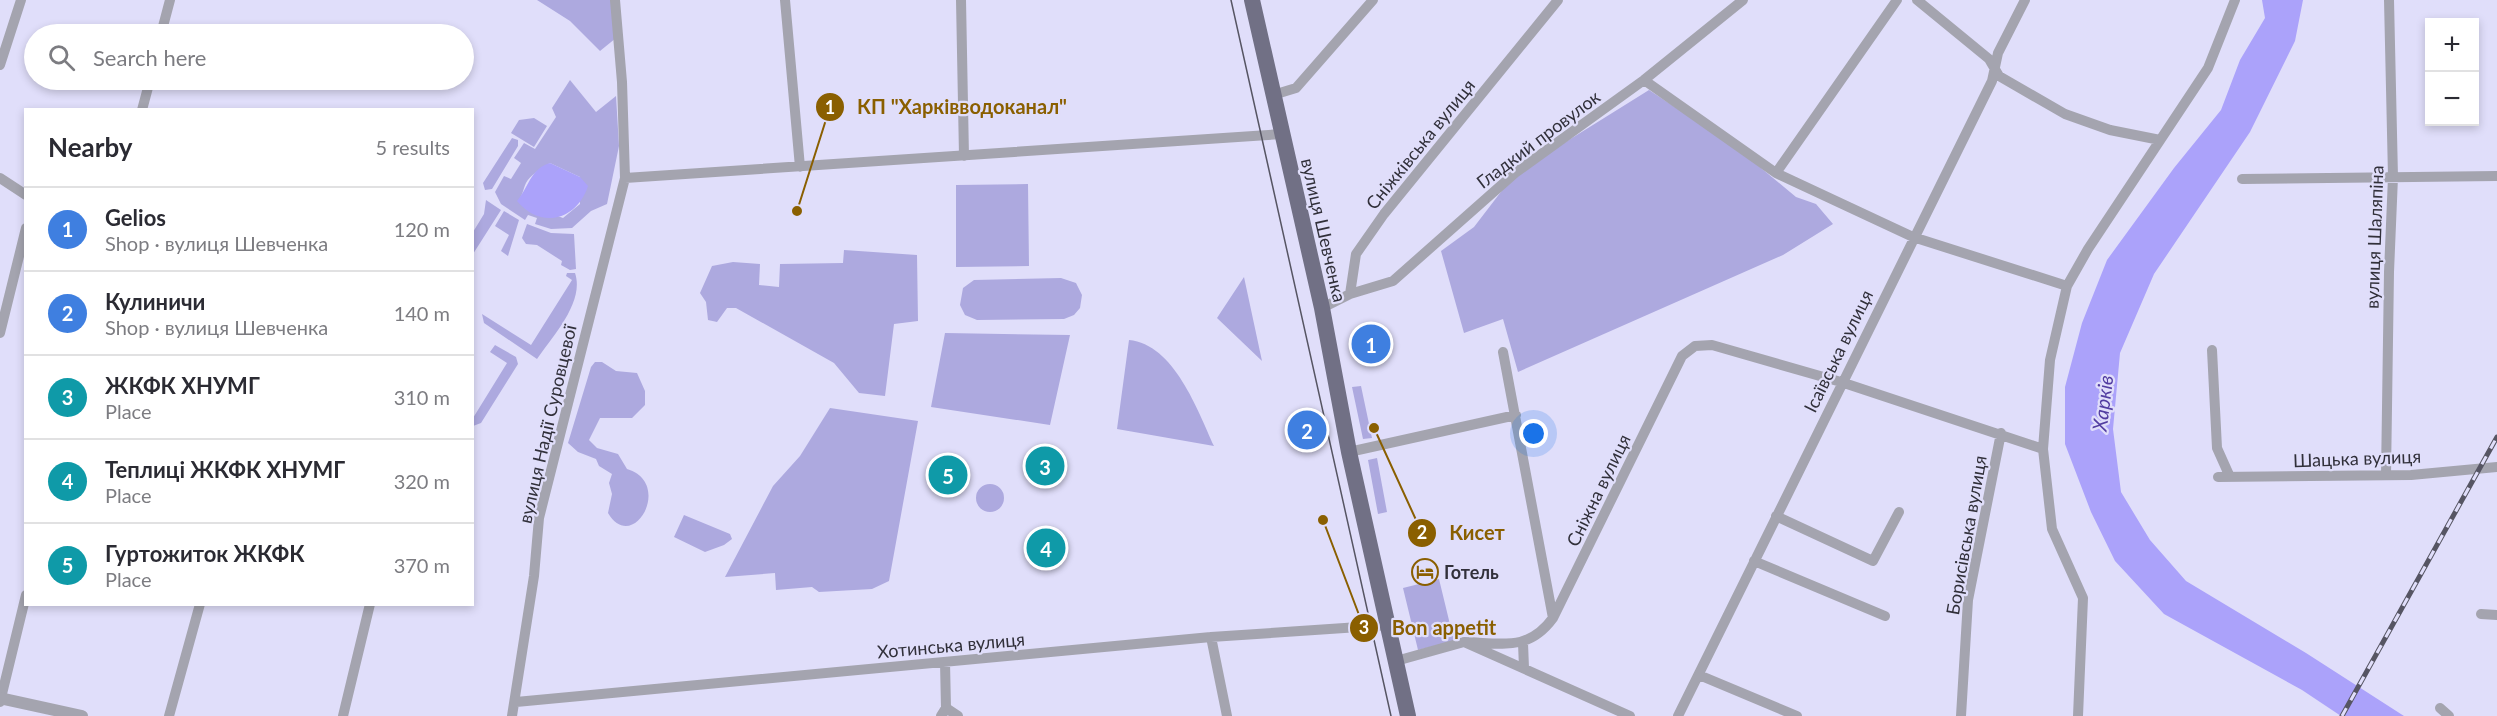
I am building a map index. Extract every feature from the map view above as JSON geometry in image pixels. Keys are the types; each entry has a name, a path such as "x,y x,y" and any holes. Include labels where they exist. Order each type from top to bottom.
{"main road":[{"name":"вулиця Шевченка","path":"1252,0 1322,308 1348,452 1408,716"}],"street":[{"path":"0,65 21,0"},
{"path":"164,24 170,0"},
{"name":"вулиця Надії Суровцевої","path":"512,716 534,576 539,518 625,178 622,82 615,0"},
{"path":"785,0 800,167"},
{"path":"961,0 964,156"},
{"path":"1273,95 1296,88 1373,0"},
{"name":"Сніжківська вулиця","path":"1350,294 1356,254 1384,214 1558,0"},
{"name":"Гладкий провулок","path":"1350,294 1393,281 1515,173 1644,80 1743,0"},
{"path":"1776,173 1897,0"},
{"path":"1917,0 1989,59 1999,76 2065,114 2110,130 2160,140"},
{"name":"Ісаївська вулиця","path":"1678,716 1841,382 1992,81 1998,53 2025,0"},
{"path":"2078,716 2083,598 2052,529 2043,449 2050,360 2067,286 2088,249 2208,68 2235,0"},
{"name":"вулиця Шаляпіна","path":"2386,475 2393,177 2389,0"},
{"path":"1644,80 1776,173 1913,237 2067,286"},
{"path":"143,108 147,90"},
{"path":"625,178 1282,134"},
{"path":"2242,179 2497,176"},
{"path":"0,178 24,194"},
{"path":"0,333 24,236"},
{"path":"1322,308 1350,294"},
{"name":"Сніжна вулиця","path":"1523,643 1542,633 1553,618 1682,356 1695,346 1712,345 1841,382"},
{"name":"Шацька вулиця","path":"2212,351 2217,448 2224,477 2386,475 2497,467"},
{"path":"1503,352 1553,618"},
{"path":"1841,382 2001,433 2043,449"},
{"path":"1348,452 1516,415"},
{"name":"Борисівська вулиця","path":"1961,716 1968,600 2001,433"},
{"path":"1776,516 1873,561 1899,512"},
{"path":"1754,561 1886,616"},
{"path":"1547,586 1556,593 1566,593"},
{"path":"24,603 0,699 82,716"},
{"path":"169,716 199,606"},
{"path":"342,716 370,606"},
{"path":"2481,614 2497,615"},
{"name":"Хотинська вулиця","path":"516,702 1211,637 1389,625"},
{"path":"1211,637 1227,716"},
{"path":"1464,642 1630,716"},
{"path":"1396,661 1464,642 1523,643 1524,668"},
{"path":"945,662 944,712 958,716"},
{"path":"1699,675 1797,716"}],"shaded area":[{"path":"537,0 612,0 616,38 600,51 570,21"},
{"path":"570,80 596,112 616,96 619,146 607,204 591,211 572,228 551,229 535,224 537,218 528,215 525,220 501,204 495,192 504,176 511,179 521,163 514,158 524,143 535,149 556,117 552,108","holes":["550,163 580,177 580,204 563,218 518,201 528,180"]},
{"path":"1649,90 1738,149 1796,197 1816,204 1833,224 1783,255 1518,372 1503,319 1464,333 1441,251 1474,227 1507,184 1556,148"},
{"path":"534,118 547,126 534,147 511,133 519,120"},
{"path":"512,138 518,140 518,146 492,189 485,190 483,183"},
{"path":"1028,184 1029,266 956,267 956,185"},
{"path":"486,200 501,210 474,252 474,230 484,214"},
{"path":"504,211 519,220 508,256 501,251 509,235 495,226"},
{"path":"527,224 551,233 574,234 576,269 570,270 561,265 562,261 537,245 526,244 522,238"},
{"path":"844,250 917,255 918,321 894,324 885,396 859,393 834,363 736,308 727,308 717,322 708,320 706,302 700,293 712,266 733,262 760,264 759,285 779,287 780,264 843,263"},
{"path":"567,273 575,273 577,284 575,296 565,319 537,359 484,323 482,314 531,345 572,280 566,276"},
{"path":"1244,277 1262,361 1217,318"},
{"path":"1061,278 1076,283 1082,295 1080,308 1074,315 1064,319 977,320 965,315 960,305 963,288 974,280"},
{"path":"945,333 1070,335 1050,425 931,407"},
{"path":"1129,340 1145,344 1159,353 1171,366 1192,398 1214,446 1117,429"},
{"path":"495,345 516,357 518,364 481,423 474,426 474,416 507,363 490,352"},
{"path":"595,362 602,362 616,371 637,373 645,391 645,405 632,418 600,418 589,440 597,448 618,454 627,469 641,477 647,488 648,500 644,512 637,521 628,526 618,524 608,513 612,494 609,483 612,474 599,466 596,459 578,452 568,443 591,367"},
{"path":"1361,386 1372,438 1363,439 1352,387"},
{"path":"830,408 918,421 889,581 872,589 819,592 812,587 776,590 775,573 725,577 773,486 800,456"},
{"path":"1377,458 1387,512 1378,514 1368,460"},
{"path":"990,484 1000,488 1004,498 1000,508 990,512 980,508 976,498 980,488"},
{"path":"684,515 730,534 732,539 724,545 705,552 674,537"},
{"path":"1439,579 1454,641 1418,650 1403,588"}],"water":[{"name":"Харків","path":"2262,0 2303,0 2295,41 2250,132 2154,274 2120,353 2113,429 2121,492 2150,540 2186,581 2306,653 2404,716 2341,716 2302,690 2164,614 2115,561 2091,512 2065,444 2065,387 2082,323 2107,260 2174,168 2221,110 2240,60 2265,18"},
{"path":"550,163 580,177 588,186 576,207 557,217 547,218 526,210 517,201 534,174"}],"tram line":[{"path":"1231,0 1391,716"}],"railway":[{"path":"2342,716 2497,437"}],"place":[{"name":"КП \"Харківводоканал\"","path":"797,211"},
{"name":"Gelios","path":"1371,344"},
{"name":"Кисет","path":"1374,428"},
{"name":"Кулиничи","path":"1307,430"},
{"name":"ЖКФК ХНУМГ","path":"1045,466"},
{"name":"Гуртожиток ЖКФК","path":"948,475"},
{"name":"Bon appetit","path":"1323,520"},
{"name":"Теплиці ЖКФК ХНУМГ","path":"1046,548"},
{"name":"Готель","path":"1425,572"}]}
